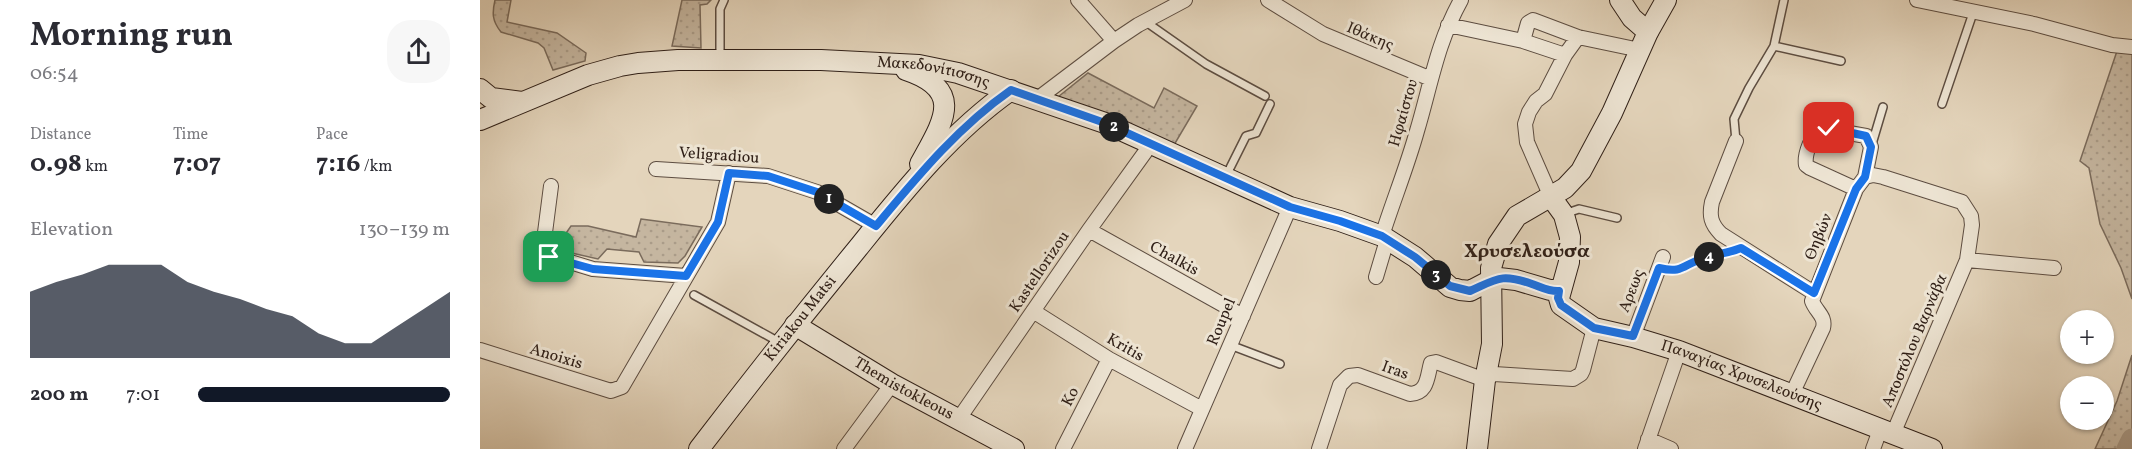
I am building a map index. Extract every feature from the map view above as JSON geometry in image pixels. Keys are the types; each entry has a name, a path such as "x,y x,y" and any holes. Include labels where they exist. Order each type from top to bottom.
{"main road":[{"path":"1620,0 1644,41"},
{"path":"1477,449 1485,380 1492,344 1493,258 1504,233 1517,216 1573,182 1584,166 1666,0"},
{"name":"Μακεδονίτισσης","path":"480,120 588,75 620,66 662,60 821,60 919,65 942,69 1011,90 1105,123 1290,207 1340,221 1384,238 1415,257 1450,286 1470,291 1491,280"},
{"name":"Kiriakou Matsi","path":"886,63 933,82 940,89 945,108 937,134 904,192"},
{"path":"480,88 491,98 523,102"},
{"name":"Kiriakou Matsi","path":"699,449 795,325 904,192 964,127 1011,90"},
{"path":"1491,280 1509,279 1550,291 1559,291 1569,262 1570,237 1564,215 1551,197"},
{"name":"Παναγίας Χρυσελεούσης","path":"1559,291 1558,298 1561,305 1594,328 1633,336 1679,351 1932,449"},
{"name":"Themistokleous","path":"795,325 892,384 1014,449"}],"street":[{"path":"1078,0 1114,41"},
{"path":"1036,100 1114,41 1185,0"},
{"name":"Ιθάκης","path":"1268,0 1323,34 1431,79"},
{"name":"Ηφαίστου","path":"1376,277 1384,238 1431,79 1448,25 1461,0"},
{"path":"1917,0 2034,24 2112,45 2132,47"},
{"path":"1523,41 1528,23 1533,20 1578,37 1644,41"},
{"path":"1448,25 1523,41 1565,55"},
{"path":"1551,197 1527,142 1525,124 1529,112 1553,81 1565,55 1578,37"},
{"path":"1821,128 1829,128 1866,136 1871,147 1865,177 1856,189 1806,165 1805,159 1815,132 1821,128"},
{"path":"1736,141 1712,202 1710,216 1715,228 1741,248 1814,293 1812,301 1825,322 1792,394"},
{"name":"Kastellorizou","path":"958,420 1151,144"},
{"name":"Veligradiou","path":"656,169 768,176 817,192 876,226"},
{"path":"551,186 544,254 593,269 686,276 718,222 729,173"},
{"name":"Αποστόλου Βαρνάβα","path":"1865,177 1873,175 1883,177 1962,202 1971,216 1967,261 1887,432 1873,449"},
{"name":"Θηβών","path":"1814,293 1856,189"},
{"name":"Roupel","path":"1185,449 1290,207"},
{"name":"Chalkis","path":"1089,230 1243,316"},
{"name":"Αποστόλου Βαρνάβα","path":"1967,261 2054,268"},
{"name":"Αρεως","path":"1633,336 1661,262"},
{"name":"Anoixis","path":"480,350 611,391 622,387 686,276"},
{"name":"Kritis","path":"1033,311 1109,359 1202,409"},
{"path":"1485,380 1494,374 1573,379 1584,370 1594,328"},
{"path":"1671,449 1646,444 1679,351"},
{"name":"Ko","path":"1063,449 1109,359"},
{"name":"Iras","path":"1319,449 1341,385 1349,376 1358,375 1410,394 1419,394 1423,391 1431,363 1436,362 1485,380"},
{"path":"844,449 892,384"}],"lane":[{"path":"720,60 720,9 724,0"},
{"path":"1736,141 1734,119 1774,46 1784,0"},
{"path":"1942,104 1973,13"},
{"path":"1146,21 1206,64 1265,96"},
{"path":"1774,46 1841,61"},
{"path":"1225,178 1246,136 1256,133 1270,104"},
{"path":"1871,147 1883,107"},
{"path":"1564,215 1580,209 1617,218"},
{"path":"1661,262 1672,271 1684,268 1703,258 1741,248"},
{"path":"694,295 781,343"},
{"path":"1230,345 1280,364"}],"shaded area":[{"path":"495,0 511,0 507,22 557,33 586,53 585,61 553,70 544,48 538,43 501,32 494,17"},
{"path":"682,0 711,0 707,4 700,5 701,48 672,46"},
{"path":"2117,51 2132,51 2132,299 2121,268 2100,224 2089,168 2080,161"},
{"path":"1088,73 1154,108 1164,88 1197,106 1174,145 1058,97"},
{"path":"641,219 702,227 685,256 678,263 644,262 639,252 607,249 598,259 563,251 557,246 571,226 588,226 636,237"},
{"path":"2132,355 2132,449 2095,449 2104,430 2114,430 2114,408"}],"waterway":[{"path":"2127,449 2132,439"}],"district":[{"name":"Χρυσελεούσα","path":"1527,252"}],"route":[{"path":"549,257 593,269 686,276 718,222 729,173 768,176 817,192 876,226 964,127 1011,90 1105,123 1290,207 1382,236 1415,257 1450,286 1460,290 1470,291 1499,278 1526,282 1550,291 1559,291 1558,298 1561,305 1594,328 1633,336 1659,268 1672,271 1684,268 1703,258 1741,248 1814,293 1856,189 1865,177 1871,147 1866,136 1829,128"}]}
